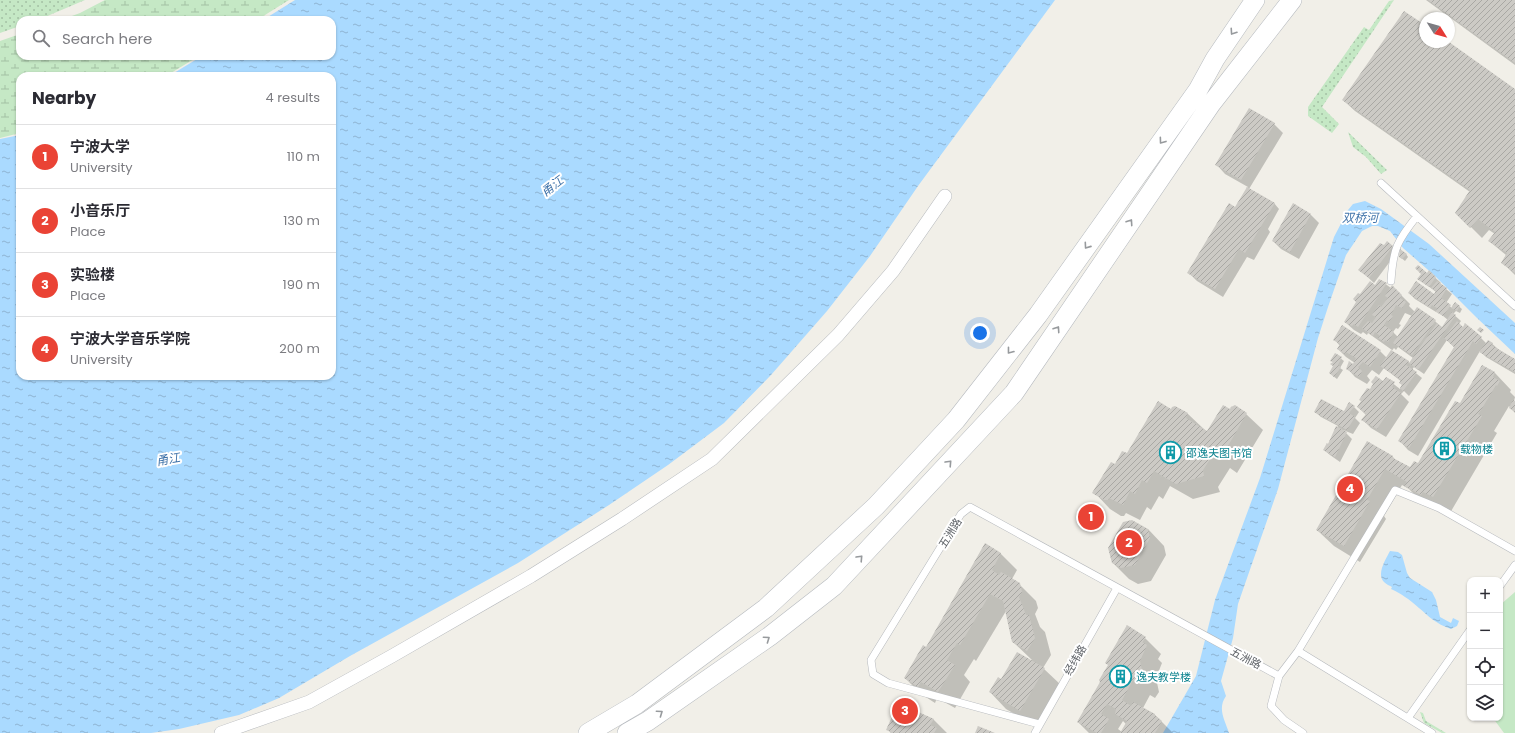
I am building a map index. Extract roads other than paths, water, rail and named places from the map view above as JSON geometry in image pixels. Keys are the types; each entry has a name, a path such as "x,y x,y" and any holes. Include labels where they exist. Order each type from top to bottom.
{"street":[{"path":"588,733 637,704 766,608 876,506 956,420 1038,315 1198,90 1215,59 1256,0"},
{"path":"626,733 648,721 770,636 834,586 1014,393 1211,104 1292,0"},
{"path":"221,733 309,702 392,656 531,576 622,519 712,459 838,335 893,271 945,196"}],"lane":[{"path":"1381,183 1515,306"},
{"path":"1391,281 1392,258 1399,240 1417,216"},
{"path":"1303,733 1284,720 1271,706 1279,676 1298,651 1395,490 1439,508 1515,551"},
{"name":"五洲路","path":"1039,724 888,683 873,674 871,660 962,514 970,508 1279,676"},
{"path":"1503,582 1515,565"},
{"name":"经纬路","path":"1035,733 1117,588"},
{"path":"1408,718 1467,634"},
{"path":"1298,651 1432,733"}],"water":[{"name":"甬江","path":"295,0 1055,0 918,186 870,256 827,311 771,375 724,423 668,465 609,505 518,563 350,656 279,698 239,715 179,729 151,733 0,733 0,139 16,136 16,380 336,380 336,72 176,72 195,60 336,60 336,16 269,16"},
{"name":"双桥河","path":"1365,201 1381,209 1429,244 1515,323 1515,354 1435,276 1403,248 1390,231 1378,226 1372,226 1362,231 1346,255 1328,307 1318,338 1278,489 1238,604 1233,638 1221,681 1226,696 1223,701 1222,710 1229,733 1163,733 1196,676 1215,600 1260,478 1334,237 1348,210 1353,204"},
{"path":"1390,551 1398,552 1402,555 1410,578 1432,592 1436,600 1440,617 1451,623 1453,618 1459,621 1457,626 1451,629 1437,623 1411,601 1391,589 1392,587 1384,582 1381,571"}],"place":[{"name":"载物楼","path":"1444,449"},
{"name":"邵逸夫图书馆","path":"1170,453"},
{"name":"宁波大学音乐学院","path":"1350,489"},
{"name":"宁波大学","path":"1091,517"},
{"name":"小音乐厅","path":"1129,543"},
{"name":"逸夫教学楼","path":"1121,677"},
{"name":"实验楼","path":"905,711"}]}
